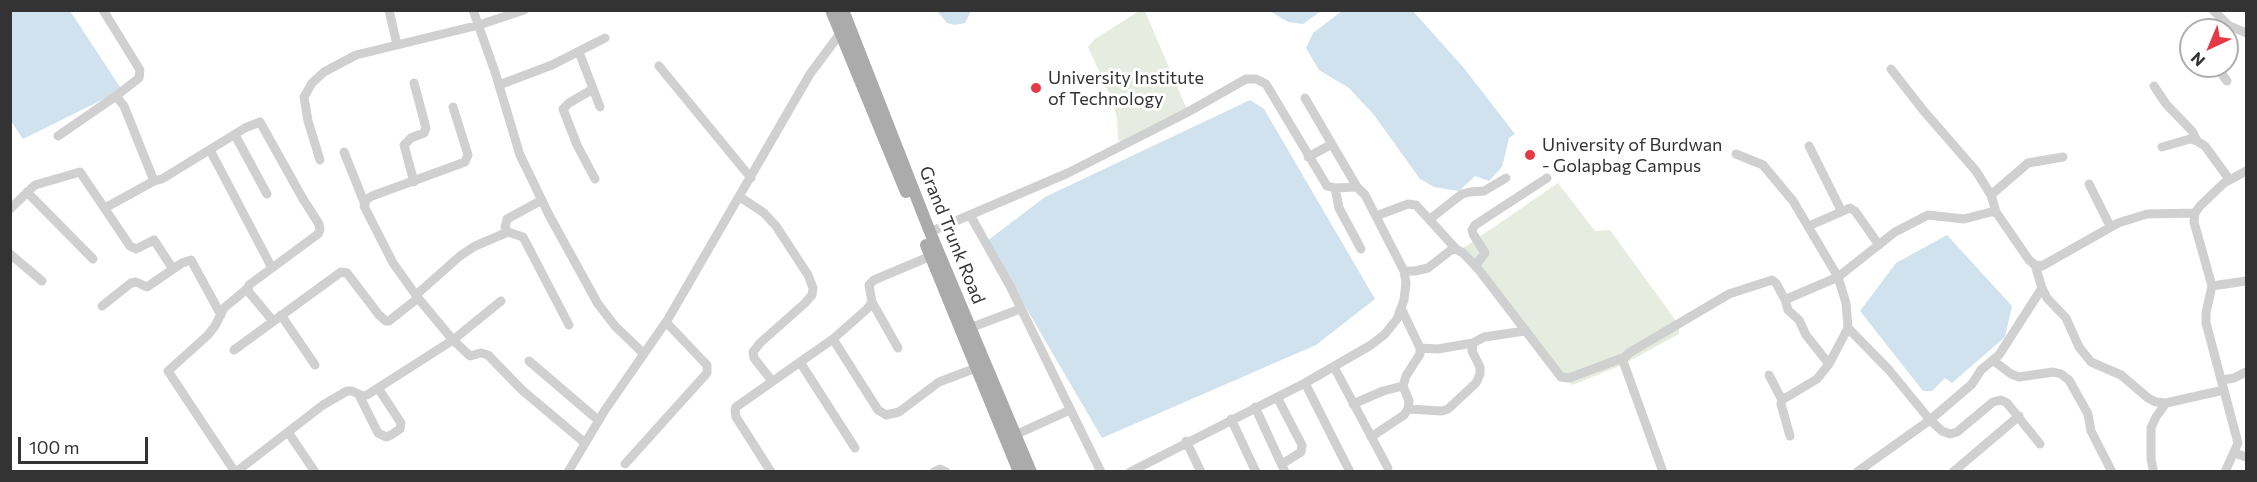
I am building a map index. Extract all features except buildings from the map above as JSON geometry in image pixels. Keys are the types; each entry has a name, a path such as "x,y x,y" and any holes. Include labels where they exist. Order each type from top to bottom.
{"main road":[{"name":"Grand Trunk Road","path":"831,10 845,30 1031,471"},
{"name":"Grand Trunk Road","path":"843,10 845,30 931,256 1018,471"}],"street":[{"path":"58,136 139,78 140,70 103,10"},
{"path":"389,10 398,45"},
{"path":"473,10 520,155 542,200 598,304 615,326 644,354"},
{"path":"320,160 304,106 306,92 324,72 341,62 372,50 478,26 524,10"},
{"path":"568,471 598,420 666,322 810,74 845,30"},
{"path":"499,85 531,74 605,38"},
{"path":"579,52 600,107"},
{"path":"659,66 751,178"},
{"path":"1891,69 1976,171 1991,195 1996,212 2001,216 2029,260 2035,265 2048,264 2110,226 2147,214 2195,213 2238,175"},
{"path":"930,232 1068,173 1188,112 1246,79 1256,79 1266,84 1327,186 1357,187"},
{"path":"414,83 426,128 424,133 411,138 404,145 414,182"},
{"path":"2154,86 2166,104 2192,131 2197,141"},
{"path":"593,89 563,109 577,145 595,179"},
{"path":"116,96 124,106 154,181"},
{"path":"1130,471 1150,467 1186,441 1334,367 1385,334 1397,319 1404,300 1406,283 1404,271 1365,195 1357,187 1305,98"},
{"path":"364,202 372,196 453,168 468,159 453,107"},
{"path":"105,208 154,181 162,179 260,122 319,224 318,234 231,301 208,335 170,367 168,373 236,471 323,405 347,391 359,395 378,433 381,436 391,435 400,429 401,423 378,388"},
{"path":"235,135 267,194"},
{"path":"2162,147 2190,139 2197,141 2247,184"},
{"path":"1308,157 1332,144"},
{"path":"1809,146 1841,210"},
{"path":"210,150 272,268"},
{"path":"344,152 380,241 417,297 453,340 470,356 481,353 488,355 522,390 585,443"},
{"path":"1736,154 1754,160 1771,172 1793,201 1838,278 1846,303 1848,328 1829,364 1817,378 1782,400 1780,404 1790,436"},
{"path":"1991,195 2028,163 2062,157"},
{"path":"10,209 35,185 80,172 133,249 154,240 173,269"},
{"path":"1430,219 1462,194 1484,191 1506,178"},
{"path":"1475,266 1485,253 1473,234 1472,230 1475,225 1547,178"},
{"path":"2089,184 2110,226"},
{"path":"1335,188 1339,208 1361,249"},
{"path":"27,192 93,259"},
{"path":"740,197 764,213 776,226 808,274 813,288 812,295 804,304 753,352 754,358 772,381"},
{"path":"542,200 507,219 505,227 508,232 523,237 569,325"},
{"path":"1376,216 1408,204 1416,206 1475,266 1561,377 1569,378 1625,357 1738,290 1772,280 1785,299 1788,310 1798,320 1829,364"},
{"path":"1809,226 1850,208 1855,211 1879,245"},
{"path":"1785,299 1838,278 1895,232 1928,215 1964,219 1996,212"},
{"path":"2195,213 2194,222 2212,286 2206,323 2242,443 2225,471"},
{"path":"970,215 1010,286 1101,471"},
{"path":"234,350 341,272 347,273 379,315 389,321 460,256 508,232"},
{"path":"1404,271 1428,268 1451,250 1456,249"},
{"path":"10,254 42,281"},
{"path":"898,348 872,302 869,285 874,280 931,256"},
{"path":"102,306 131,283 136,282 147,287 187,260 193,261 220,315"},
{"path":"2035,265 2047,298 2066,318 2085,357 2121,375 2148,398 2166,403 2223,385 2247,372"},
{"path":"2212,286 2247,281"},
{"path":"248,288 273,321"},
{"path":"1857,471 1930,420 1972,384 1981,370 1994,361 2042,288"},
{"path":"359,395 368,394 453,340 501,301"},
{"path":"757,471 769,468 736,417 735,410 740,404 833,339 872,302"},
{"path":"1371,436 1408,410 1409,401 1403,386 1406,376 1420,354 1420,348 1401,308"},
{"path":"970,328 1020,309"},
{"path":"281,315 315,365"},
{"path":"625,464 707,373 703,361 666,322"},
{"path":"1848,328 1889,370 1930,420 1946,433 1957,432 1993,402 2001,400 2019,416 2040,444"},
{"path":"1420,348 1438,349 1473,344 1484,337 1525,331"},
{"path":"833,339 878,410 885,415 899,412 939,382 976,368"},
{"path":"1408,410 1442,411 1457,403 1476,383 1480,374 1480,367 1472,351 1473,344"},
{"path":"1625,357 1623,361 1663,471"},
{"path":"529,361 598,420"},
{"path":"1994,361 2019,377 2053,372 2069,380 2088,414 2091,431 2112,471"},
{"path":"800,362 855,448"},
{"path":"1334,367 1388,468"},
{"path":"1769,375 1782,400"},
{"path":"1305,383 1350,471"},
{"path":"1353,404 1383,391 1403,386"},
{"path":"1255,407 1284,468 1301,452 1302,445 1277,397"},
{"path":"2153,469 2151,428 2166,403"},
{"path":"1015,435 1070,410"},
{"path":"1953,471 2019,416"},
{"path":"1231,419 1256,471"},
{"path":"288,432 315,471"},
{"path":"1186,441 1202,471"},
{"path":"2235,453 2247,457"},
{"path":"934,471 940,469 946,471"}],"shaded area":[{"path":"1139,11 1145,11 1188,112 1148,133 1120,141 1117,118 1110,95 1088,47 1095,39"},
{"path":"1558,183 1595,231 1610,230 1679,325 1679,334 1622,365 1572,385 1534,347 1459,251"}],"water":[{"path":"10,11 70,11 122,90 23,139 11,121"},
{"path":"937,11 971,11 965,23 954,25 947,23"},
{"path":"1270,11 1321,11 1303,24 1288,22"},
{"path":"1342,11 1413,11 1463,67 1515,134 1509,138 1502,167 1489,181 1475,176 1459,191 1434,187 1420,179 1374,115 1349,88 1319,70 1306,48 1313,33"},
{"path":"1250,100 1264,109 1375,299 1316,345 1102,438 987,241 1045,197"},
{"path":"1947,235 2012,306 2005,337 1952,383 1945,378 1932,391 1923,391 1860,311 1896,263"}],"place":[{"name":"University Institute of Technology","path":"1036,88"},
{"name":"University of Burdwan - Golapbag Campus","path":"1530,155"}]}
